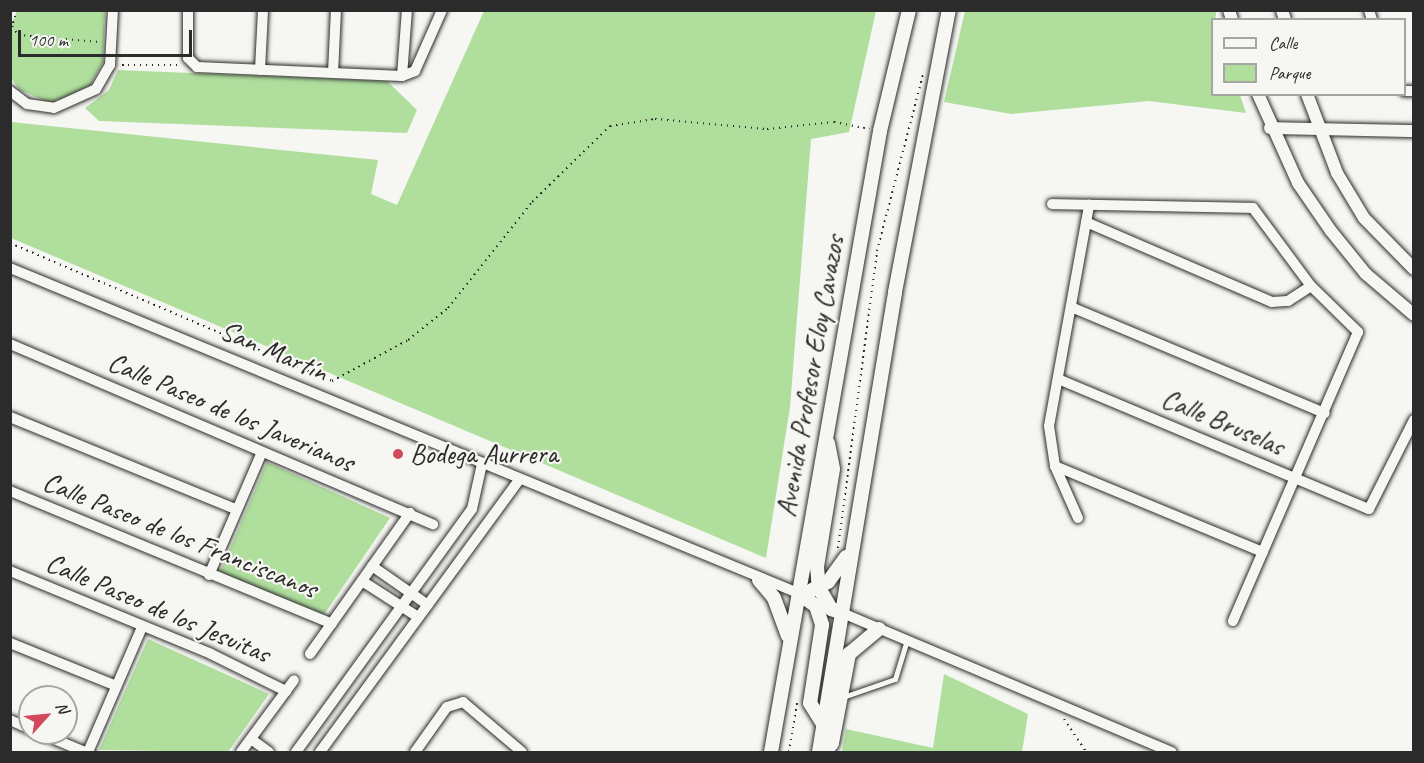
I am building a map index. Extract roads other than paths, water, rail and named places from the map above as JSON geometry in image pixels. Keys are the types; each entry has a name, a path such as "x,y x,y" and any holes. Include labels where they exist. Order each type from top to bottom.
{"main road":[{"name":"Avenida Profesor Eloy Cavazos","path":"771,753 880,131 909,10"},
{"path":"819,753 840,612 844,555 949,10"},
{"path":"826,432 833,469 819,551 819,588 831,609 840,612"},
{"path":"819,551 844,555"},
{"path":"798,593 819,588 844,555"},
{"path":"759,580 774,598 790,643"},
{"path":"798,593 816,606 822,625 810,703 823,724"},
{"path":"825,753 841,698 849,654 879,629"}],"street":[{"path":"10,92 41,108 68,106 96,89 110,65 112,10"},
{"path":"188,10 187,55 193,65 260,70 407,75"},
{"path":"260,70 263,10"},
{"path":"333,73 336,10"},
{"path":"407,10 407,75"},
{"path":"407,75 442,10"},
{"path":"1259,96 1270,128 1330,231 1366,274 1413,315"},
{"path":"1308,96 1318,131 1364,218 1413,268"},
{"path":"1270,128 1318,131 1413,131"},
{"path":"1052,204 1253,208 1311,286 1358,332 1325,413 1233,621"},
{"path":"1078,518 1055,466 1049,426 1089,205"},
{"path":"1086,222 1272,302 1288,301 1311,286"},
{"name":"San Martín","path":"10,268 759,580 798,593"},
{"path":"1071,308 1325,413"},
{"name":"Calle Paseo de los Javerianos","path":"12,347 433,524"},
{"name":"Calle Bruselas","path":"1058,379 1369,509 1413,420"},
{"path":"10,417 235,509"},
{"path":"209,575 235,509 262,452"},
{"path":"296,753 472,509 483,464"},
{"path":"1055,466 1263,552"},
{"path":"320,753 519,480"},
{"name":"Calle Paseo de los Franciscanos","path":"10,491 332,624"},
{"path":"310,654 410,513"},
{"path":"372,566 428,605"},
{"name":"Calle Paseo de los Jesuitas","path":"10,571 286,691"},
{"path":"362,581 418,618"},
{"path":"840,612 906,642 1173,753"},
{"path":"68,745 86,753 114,685 142,627"},
{"path":"10,644 114,685"},
{"path":"241,753 294,680"},
{"path":"416,752 447,707 458,702 472,705 522,753"},
{"path":"251,739 269,753"}],"lane":[{"path":"841,698 895,678 906,642"}],"place":[{"name":"Bodega Aurrera","path":"398,454"}]}
